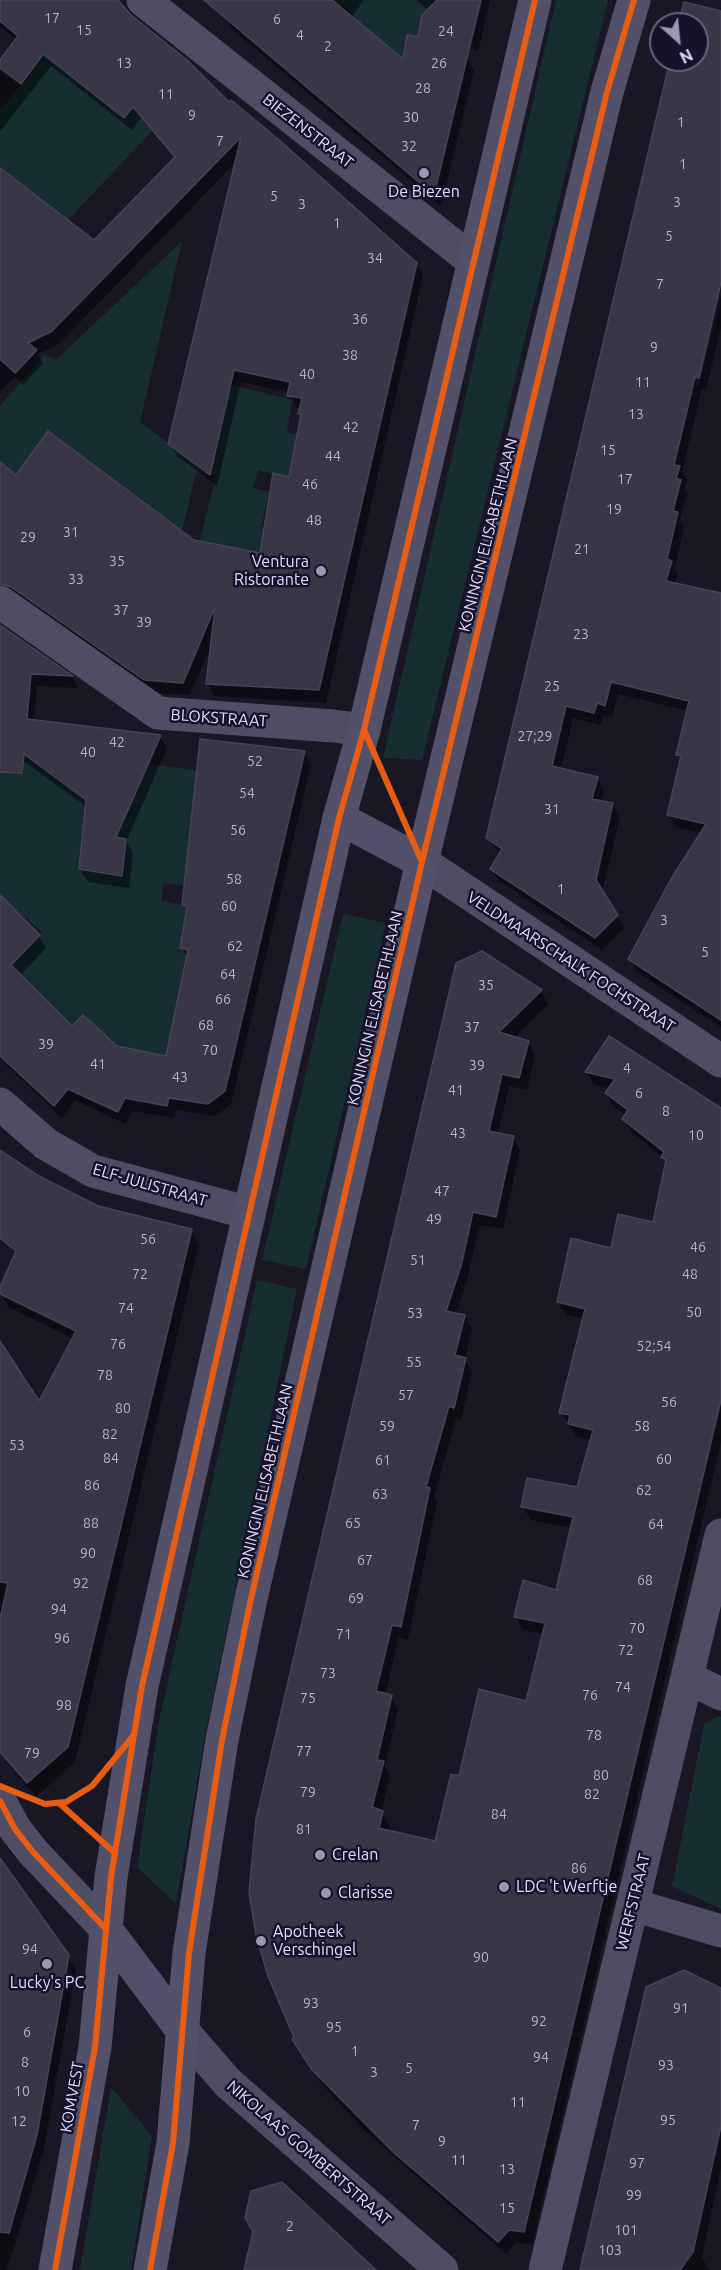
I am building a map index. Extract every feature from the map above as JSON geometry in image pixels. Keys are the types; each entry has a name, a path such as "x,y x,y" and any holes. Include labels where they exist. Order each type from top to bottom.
{"main road":[{"path":"150,2270 172,2143 182,2030 105,1928 142,1686 339,818 364,730 535,0"},
{"name":"KONINGIN ELISABETHLAAN","path":"182,2030 189,1953 222,1740 250,1603 422,862 607,92 634,0"},
{"path":"339,818 422,862"},
{"name":"KOMVEST","path":"56,2270 94,2047 105,1928"}],"street":[{"name":"BIEZENSTRAAT","path":"143,0 473,261"},
{"name":"BLOKSTRAAT","path":"0,602 158,713 364,730"},
{"name":"VELDMAARSCHALK FOCHSTRAAT","path":"422,862 721,1060"},
{"name":"ELF-JULISTRAAT","path":"0,1104 46,1144 93,1171 249,1213"},
{"name":"WERFSTRAAT","path":"545,2270 721,1535"},
{"path":"688,1678 721,1694"},
{"path":"0,1801 15,1829 33,1852 105,1928"},
{"path":"633,1905 721,1931"},
{"name":"NIKOLAAS GOMBERTSTRAAT","path":"182,2030 228,2083 442,2270"}],"green space":[{"path":"320,0 437,0 422,15 418,37 408,35 409,70 330,66 363,26 342,4 337,12"},
{"path":"556,0 608,0 422,760 383,758"},
{"path":"46,51 71,76 124,118 133,108 153,130 68,220 0,168 0,111"},
{"path":"182,241 140,422 196,464 217,447 224,415 210,411 219,382 292,400 287,432 298,434 289,477 258,470 253,488 269,492 261,527 268,529 260,553 247,550 245,559 198,548 216,476 196,472 182,531 49,431 14,477 0,462 0,406 44,355 56,360"},
{"path":"0,737 71,789 110,782 135,795 149,764 202,771 193,801 188,848 192,887 164,883 161,901 211,910 188,950 185,964 205,968 192,1019 174,1015 171,1031 189,1034 183,1059 111,1044 83,1015 68,1031 51,1005 23,977 6,971 42,932 9,904 0,914"},
{"path":"343,914 386,923 306,1269 262,1260"},
{"path":"257,1280 297,1289 205,1736 176,1904 137,1867 159,1721"},
{"path":"721,1717 721,1909 672,1886 704,1724"},
{"path":"111,2087 152,2136 131,2270 80,2270"}],"building":[{"path":"0,0 118,0 131,15 187,60 229,102 231,100 278,139 417,263 319,690 206,684 215,607 183,683 144,680 11,587 0,584 0,462 16,475 48,431 194,540 260,553 273,473 289,477 302,398 287,396 290,382 234,370 210,475 168,444 241,137 52,331 28,343 37,350 15,373 0,359 0,168 94,240 175,157 133,107 124,118 43,54 21,84 0,68 0,60 18,36 0,21"},
{"path":"204,0 332,0 403,59 407,35 418,37 422,15 437,0 481,0 434,195"},
{"path":"684,2 721,11 721,282 699,378 695,377 674,465 680,466 676,478 681,480 673,511 678,512 667,559 672,561 666,581 721,593 721,1020 628,959 671,879 706,824 667,815 681,756 676,755 689,701 611,682 605,706 597,703 594,713 566,706 552,766 598,777 592,799 613,803 596,880 618,915 595,938 490,869 502,849 486,838 667,72 709,72 709,12 681,12"},
{"path":"0,625 73,676 31,674 27,719 161,735 116,837 126,839 122,876 79,869 86,800 24,754 22,773 0,772"},
{"path":"200,739 305,751 225,1091 208,1104 169,1098 167,1106 125,1098 118,1112 68,1089 54,1106 0,1056 0,895 40,935 11,965 72,1026 83,1015 117,1046 166,1056 188,950 180,948 187,906 182,905"},
{"path":"482,951 542,990 499,1032 529,1041 519,1078 502,1074 489,1131 514,1136 496,1217 473,1212 461,1266 446,1311 465,1315 455,1355 466,1358 454,1408 449,1406 426,1487 430,1488 401,1627 392,1625 376,1691 392,1695 377,1760 384,1761 372,1807 383,1811 379,1828 435,1841 451,1774 459,1776 479,1689 526,1701 545,1623 514,1617 523,1580 556,1590 573,1517 521,1507 527,1478 577,1487 593,1430 568,1424 570,1415 559,1413 585,1309 557,1302 571,1238 611,1248 618,1214 653,1222 666,1160 661,1157 664,1152 622,1119 628,1110 605,1093 615,1079 585,1072 609,1036 721,1108 721,1400 524,2232 509,2230 498,2242 393,2152 312,2070 292,2039 294,2038 268,1976 256,1935 249,1893 256,1819 456,963"},
{"path":"0,1150 39,1176 98,1206 192,1229 68,1747 27,1783 0,1752 0,1619 8,1583 0,1582 0,1341 39,1401 76,1331 0,1294 0,1287 16,1251 0,1238"},
{"path":"0,1858 69,1955 37,2135 9,2233 0,2232"},
{"path":"684,1970 721,1988 721,2126 693,2252 680,2270 580,2270 646,1987"},
{"path":"282,2182 376,2270 244,2270 253,2232 245,2218 251,2191"}],"cycle path":[{"path":"55,2270 95,2047 111,1877 142,1686 339,818 364,730 535,0"},
{"path":"150,2270 173,2143 189,1953 222,1740 250,1603 422,862 607,92 634,0"},
{"path":"364,730 422,862"},
{"path":"0,1786 45,1804 66,1802 92,1786 134,1735"},
{"path":"0,1801 15,1829 33,1852 105,1928"},
{"path":"59,1803 115,1853"}],"place":[{"name":"De Biezen","path":"424,173"},
{"name":"Ventura Ristorante","path":"321,571"},
{"name":"Crelan","path":"320,1855"},
{"name":"LDC 't Werftje","path":"504,1887"},
{"name":"Clarisse","path":"326,1893"},
{"name":"Apotheek Verschingel","path":"261,1941"},
{"name":"Lucky's PC","path":"47,1964"}]}
